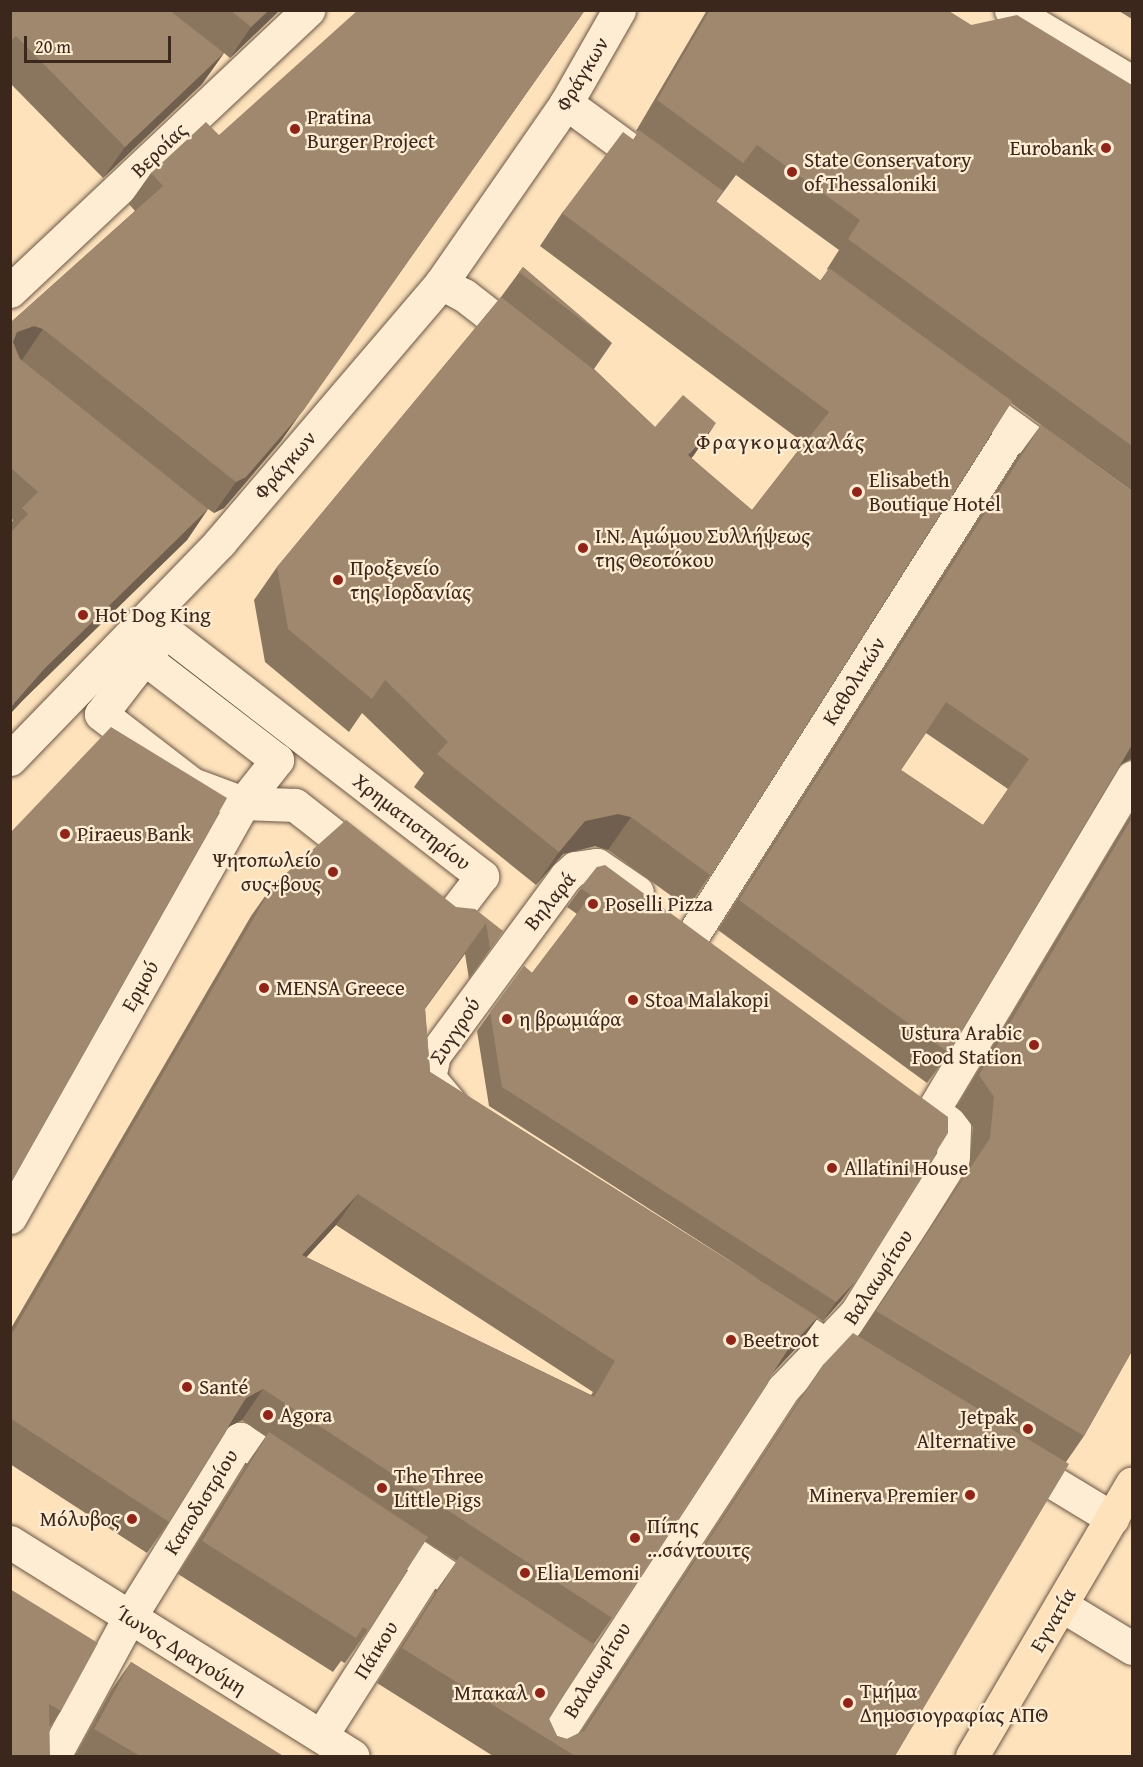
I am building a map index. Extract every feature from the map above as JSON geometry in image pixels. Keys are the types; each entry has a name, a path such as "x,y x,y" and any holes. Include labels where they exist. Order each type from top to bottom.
{"main road":[{"name":"Εγνατία","path":"972,1756 1132,1483"}],"street":[{"name":"Βεροίας","path":"10,291 308,10"},
{"name":"Φράγκων","path":"134,650 220,542 441,283 566,104 619,10"},
{"path":"1011,10 1132,82"},
{"path":"202,61 230,82"},
{"path":"566,104 681,187"},
{"path":"441,283 464,295 545,358"},
{"path":"938,374 1132,514"},
{"name":"Καθολικών","path":"694,933 1014,429"},
{"path":"192,520 220,542"},
{"name":"Χρηματιστηρίου","path":"165,631 482,876 446,923 295,805 243,803 192,784 101,714 134,650 165,631"},
{"path":"10,759 134,650"},
{"name":"Ερμού","path":"10,1217 243,803 278,760 134,650"},
{"path":"904,1089 933,1110 1132,777"},
{"name":"Βηλαρά","path":"521,938 566,876 585,864 608,870 722,955"},
{"name":"Συγγρού","path":"481,1122 434,1089 429,1066 521,938"},
{"name":"Βαλαωρίτου","path":"543,1756 583,1667 802,1364 827,1346 856,1313 953,1158 954,1127 933,1110"},
{"path":"738,1288 898,1389"},
{"name":"Καποδιστρίου","path":"129,1618 240,1440 320,1492"},
{"path":"990,1445 1112,1518"},
{"path":"350,1512 507,1616"},
{"name":"Ίωνος Δραγούμη","path":"10,1542 353,1756"},
{"name":"Πάικου","path":"321,1736 430,1565"},
{"path":"1061,1605 1132,1648"},
{"path":"54,1756 129,1618"}],"building":[{"path":"10,10 169,10 224,53 125,147 16,36 10,42"},
{"path":"230,10 269,10 251,27"},
{"path":"358,10 585,10 303,411 246,477 236,482 43,329 34,326 17,332 13,342 20,359 208,509 44,669 10,708 10,533 28,514 22,508 38,492 10,467 10,323 163,186 151,173 206,122 219,135"},
{"path":"710,10 947,10 971,25 1017,15 1132,85 1132,446 848,239 860,220 757,145 743,163 657,100"},
{"path":"639,130 723,191 716,201 821,281 829,268 1012,401 710,875 631,817 618,814 585,821 559,852 437,754 448,742 385,680 372,699 288,629 277,567 501,297 593,369 655,427 683,395 716,423 688,455 752,510 829,412 562,213 623,132 634,140"},
{"path":"523,267 612,343 519,272"},
{"path":"1041,425 1132,492 1132,745 949,1053 739,900","holes":["946,702 1029,759 983,825 901,770"]},
{"path":"111,727 227,798 10,1184 10,833"},
{"path":"1132,818 1132,1351 1084,1436 876,1311 990,1138 994,1097 979,1075"},
{"path":"346,820 456,907 475,909 503,931 490,948 486,923 425,1008 430,1072 818,1317 789,1348 612,1618 263,1389 246,1398 169,1522 10,1418 10,1337 273,885","holes":["358,1194 615,1361 594,1397 302,1255"]},
{"path":"605,865 948,1117 948,1133 855,1282 836,1302 502,1087 490,1012 524,966 532,973 591,895 580,888 597,867"},
{"path":"853,1333 1069,1464 895,1756 575,1756 402,1648 460,1556 595,1645 549,1719 557,1736 567,1739 584,1731 823,1365"},
{"path":"269,1432 428,1537 368,1630 363,1627 356,1638 202,1541"},
{"path":"10,1589 98,1643 61,1711 49,1704 50,1756 10,1756"},
{"path":"131,1662 283,1756 140,1756 94,1729"}],"place":[{"name":"Pratina Burger Project","path":"295,129"},
{"name":"Eurobank","path":"1106,148"},
{"name":"State Conservatory of Thessaloniki","path":"792,172"},
{"name":"Elisabeth Boutique Hotel","path":"857,492"},
{"name":"I.N. Αμώμου Συλλήψεως της Θεοτόκου","path":"583,548"},
{"name":"Προξενείο της Ιορδανίας","path":"338,580"},
{"name":"Hot Dog King","path":"83,615"},
{"name":"Piraeus Bank","path":"65,834"},
{"name":"Ψητοπωλείο συς+βους","path":"333,872"},
{"name":"Poselli Pizza","path":"593,904"},
{"name":"MENSA Greece","path":"264,988"},
{"name":"Stoa Malakopi","path":"633,1000"},
{"name":"η βρωμιάρα","path":"507,1019"},
{"name":"Ustura Arabic Food Station","path":"1034,1045"},
{"name":"Allatini House","path":"832,1168"},
{"name":"Beetroot","path":"731,1340"},
{"name":"Santé","path":"187,1387"},
{"name":"Agora","path":"268,1415"},
{"name":"Jetpak Alternative","path":"1028,1429"},
{"name":"The Three Little Pigs","path":"382,1488"},
{"name":"Minerva Premier","path":"970,1495"},
{"name":"Μόλυβος","path":"132,1519"},
{"name":"Πίπης ...σάντουιτς","path":"635,1538"},
{"name":"Elia Lemoni","path":"525,1573"},
{"name":"Μπακαλ","path":"540,1693"},
{"name":"Τμήμα Δημοσιογραφίας ΑΠΘ","path":"848,1703"}],"district":[{"name":"Φραγκομαχαλάς","path":"781,442"}]}
